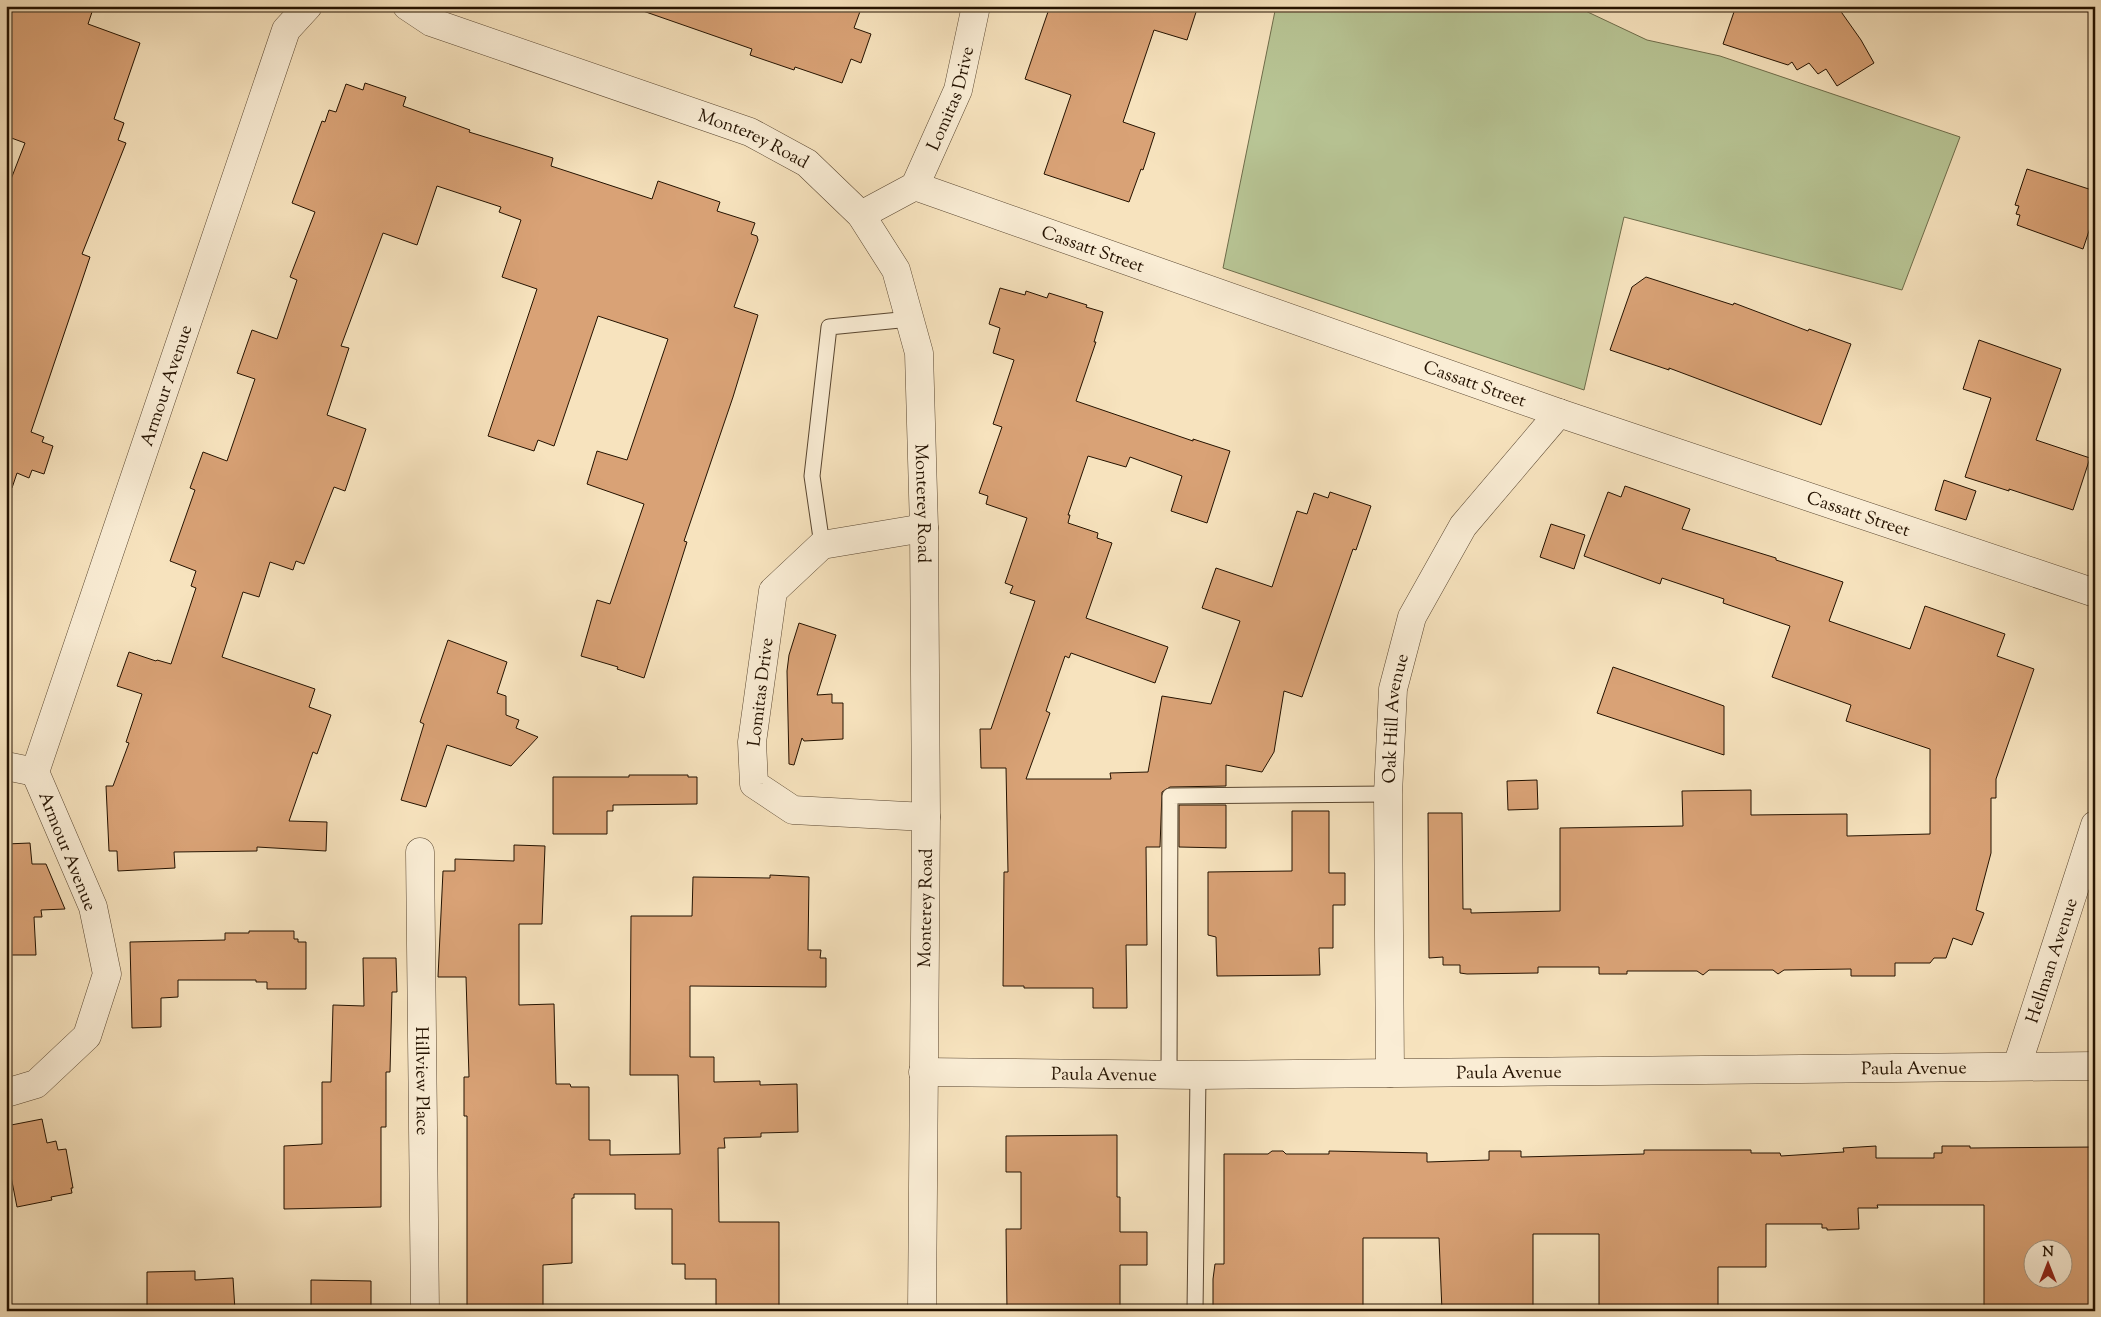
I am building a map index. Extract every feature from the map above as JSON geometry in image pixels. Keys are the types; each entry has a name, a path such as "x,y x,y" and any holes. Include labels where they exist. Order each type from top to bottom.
{"street":[{"name":"Armour Avenue","path":"6,1093 36,1084 87,1036 107,974 92,907 35,772 286,30 308,6"},
{"name":"Monterey Road","path":"407,6 431,22 750,132 808,163 861,215 896,270 919,353 924,528 926,817 922,1311"},
{"name":"Lomitas Drive","path":"915,186 958,90 976,6"},
{"path":"861,215 915,186"},
{"name":"Cassatt Street","path":"915,186 1559,413 2095,593"},
{"name":"Oak Hill Avenue","path":"1390,1073 1388,794 1393,689 1412,617 1463,526 1559,413"},
{"path":"822,545 924,528"},
{"name":"Lomitas Drive","path":"822,545 774,591 752,742 754,784 792,810 926,817"},
{"name":"Armour Avenue","path":"6,766 35,772"},
{"name":"Hellman Avenue","path":"2016,1066 2095,825"},
{"name":"Hillview Place","path":"420,852 425,1311"},
{"name":"Paula Avenue","path":"923,1072 1198,1075 2095,1066"}],"lane":[{"path":"822,545 812,476 829,327 910,319"},
{"path":"1169,1075 1170,796 1388,794"},
{"path":"1195,1311 1198,1075"}],"green space":[{"path":"1276,6 1575,6 1647,40 1720,56 1960,137 1902,290 1624,217 1584,390 1223,268"}],"building":[{"path":"6,6 94,6 88,24 140,43 114,119 124,123 118,140 126,143 82,254 90,257 31,432 44,437 42,442 53,446 44,474 32,470 29,478 17,473 12,488 6,487 6,192 25,143 6,136"},
{"path":"644,6 862,6 854,28 871,34 861,63 851,59 842,83 795,67 794,70 750,55 752,49 643,11"},
{"path":"1050,6 1198,6 1187,40 1154,30 1123,122 1155,133 1143,170 1141,169 1129,202 1044,174 1071,95 1025,79"},
{"path":"1736,6 1837,6 1861,40 1874,63 1837,86 1826,69 1818,74 1809,63 1797,70 1792,62 1788,65 1723,44"},
{"path":"365,83 406,97 403,106 470,130 469,132 553,158 551,166 652,199 658,181 720,202 717,211 755,223 751,234 757,236 758,240 734,307 758,315 733,397 684,541 687,542 644,678 617,669 618,667 581,656 597,600 610,604 644,504 587,484 597,451 627,460 668,339 598,316 554,446 538,440 534,451 488,436 537,289 502,277 521,220 499,212 501,207 437,186 417,245 383,233 341,346 349,348 327,415 366,429 345,491 334,487 304,564 296,561 293,570 270,562 259,597 243,592 222,657 315,689 309,707 331,715 317,754 313,752 289,821 327,822 326,851 257,847 257,851 174,852 175,868 118,871 117,851 109,851 106,786 113,786 129,743 126,742 142,694 117,686 129,652 171,664 196,588 191,586 196,571 170,561 195,490 190,488 203,452 227,461 255,379 237,373 252,330 277,339 297,280 290,277 315,212 292,203 322,121 325,122 329,110 336,112 346,84 363,90"},
{"path":"2027,169 2095,191 2095,213 2083,249 2017,225 2020,215 2016,214 2019,206 2015,205"},
{"path":"1646,277 1733,305 1734,303 1808,331 1809,329 1851,344 1821,425 1669,368 1669,370 1610,350 1632,287"},
{"path":"1000,288 1025,295 1026,291 1047,298 1049,293 1103,312 1094,342 1096,342 1076,401 1193,441 1193,439 1230,451 1207,523 1171,511 1182,476 1130,457 1126,467 1088,456 1068,515 1070,515 1068,523 1098,533 1097,538 1112,543 1086,618 1168,647 1155,683 1071,653 1069,658 1065,656 1046,711 1050,713 1026,779 1111,779 1110,773 1148,772 1162,696 1211,704 1240,621 1202,608 1216,568 1272,587 1297,511 1307,514 1314,493 1328,498 1330,492 1371,506 1356,550 1353,549 1302,697 1284,691 1274,752 1262,772 1226,765 1226,786 1170,787 1162,792 1160,847 1146,847 1147,945 1126,945 1127,1008 1093,1008 1093,988 1024,988 1024,986 1003,986 1004,872 1008,872 1006,768 981,768 980,729 991,729 1035,601 1010,593 1013,586 1005,583 1027,518 986,504 988,496 979,493 1002,427 993,424 1014,360 993,353 1000,328 989,324"},
{"path":"1979,340 2061,369 2036,440 2090,458 2073,510 1965,477 1991,398 1963,389"},
{"path":"1944,480 1976,491 1966,520 1935,510"},
{"path":"1625,486 1690,509 1682,529 1776,558 1776,560 1843,582 1829,621 1910,649 1925,606 2005,634 1997,656 2034,669 1996,779 1996,798 1991,798 1991,853 1976,910 1984,913 1972,945 1953,938 1946,958 1934,958 1930,963 1895,963 1895,976 1851,976 1851,969 1784,970 1778,974 1773,970 1709,970 1703,975 1697,971 1627,971 1627,974 1599,974 1599,967 1538,967 1538,973 1467,974 1460,973 1460,965 1443,965 1443,957 1429,958 1428,813 1462,813 1463,909 1471,909 1471,913 1560,911 1560,828 1683,826 1682,791 1751,790 1751,815 1847,814 1847,836 1930,834 1930,749 1846,721 1851,705 1772,677 1790,626 1723,603 1724,599 1662,578 1660,584 1584,556 1608,492 1621,497"},
{"path":"1551,524 1585,535 1574,569 1540,557"},
{"path":"799,623 836,635 817,695 832,694 832,703 843,703 843,739 804,741 802,738 794,765 789,764 787,671 789,655"},
{"path":"448,640 507,662 497,693 506,696 506,715 519,720 516,728 538,737 511,766 447,745 426,807 401,800 424,724 420,722"},
{"path":"1613,667 1724,706 1724,755 1597,713"},
{"path":"629,775 688,775 688,777 697,777 697,804 613,805 613,811 607,811 607,834 553,834 553,777 629,777"},
{"path":"1537,780 1538,809 1508,810 1507,781"},
{"path":"1179,805 1226,805 1226,848 1179,847"},
{"path":"1292,811 1329,811 1329,873 1345,873 1345,905 1333,905 1333,948 1319,948 1320,975 1217,976 1216,937 1208,935 1208,872 1292,871"},
{"path":"30,843 32,864 46,864 65,909 41,910 42,917 34,917 36,955 6,955 6,844"},
{"path":"514,845 545,846 542,924 519,924 519,1005 554,1004 556,1084 570,1084 571,1087 589,1087 589,1140 610,1140 610,1155 680,1154 678,1075 630,1075 631,916 692,916 693,877 770,878 770,875 809,877 808,950 821,950 820,958 826,958 826,987 690,986 690,1057 714,1057 714,1082 760,1081 760,1085 797,1084 798,1132 761,1133 761,1137 724,1138 725,1148 718,1148 719,1222 779,1222 779,1311 716,1311 716,1279 685,1279 685,1264 672,1264 672,1209 635,1209 635,1194 574,1194 574,1198 572,1198 572,1263 543,1265 543,1311 467,1311 467,1116 464,1116 464,1077 469,1077 466,977 438,977 443,871 455,871 455,859 514,861"},
{"path":"249,931 294,931 294,939 298,939 298,942 306,942 306,989 267,989 267,982 256,982 256,980 178,980 178,997 161,998 161,1027 132,1028 130,942 225,940 225,933 249,933"},
{"path":"363,958 396,958 397,992 392,992 390,1072 386,1072 386,1127 381,1127 381,1207 284,1209 284,1146 322,1144 322,1082 331,1082 333,1005 364,1006"},
{"path":"42,1119 47,1143 56,1141 58,1150 66,1149 73,1188 71,1188 72,1193 51,1197 52,1200 17,1207 6,1151 6,1126"},
{"path":"1117,1135 1117,1197 1120,1197 1120,1232 1147,1232 1147,1265 1120,1265 1120,1311 1007,1311 1006,1229 1021,1229 1021,1172 1006,1172 1006,1136"},
{"path":"1876,1146 1876,1158 1934,1158 1934,1153 1942,1153 1942,1146 1970,1146 1970,1148 2095,1147 2095,1311 1984,1311 1984,1205 1877,1205 1878,1208 1858,1208 1859,1229 1827,1230 1827,1228 1822,1228 1822,1224 1766,1224 1766,1267 1718,1267 1718,1311 1599,1311 1599,1234 1533,1234 1533,1311 1442,1311 1439,1238 1363,1238 1363,1311 1213,1311 1215,1264 1224,1264 1224,1154 1268,1154 1272,1151 1283,1151 1286,1154 1329,1154 1329,1151 1427,1153 1427,1162 1489,1160 1489,1151 1521,1151 1521,1157 1644,1154 1644,1150 1751,1150 1751,1153 1780,1153 1781,1156 1844,1152 1843,1148"},
{"path":"195,1271 195,1280 233,1278 235,1311 147,1311 147,1272"},
{"path":"311,1280 371,1281 371,1311 311,1311"}]}
